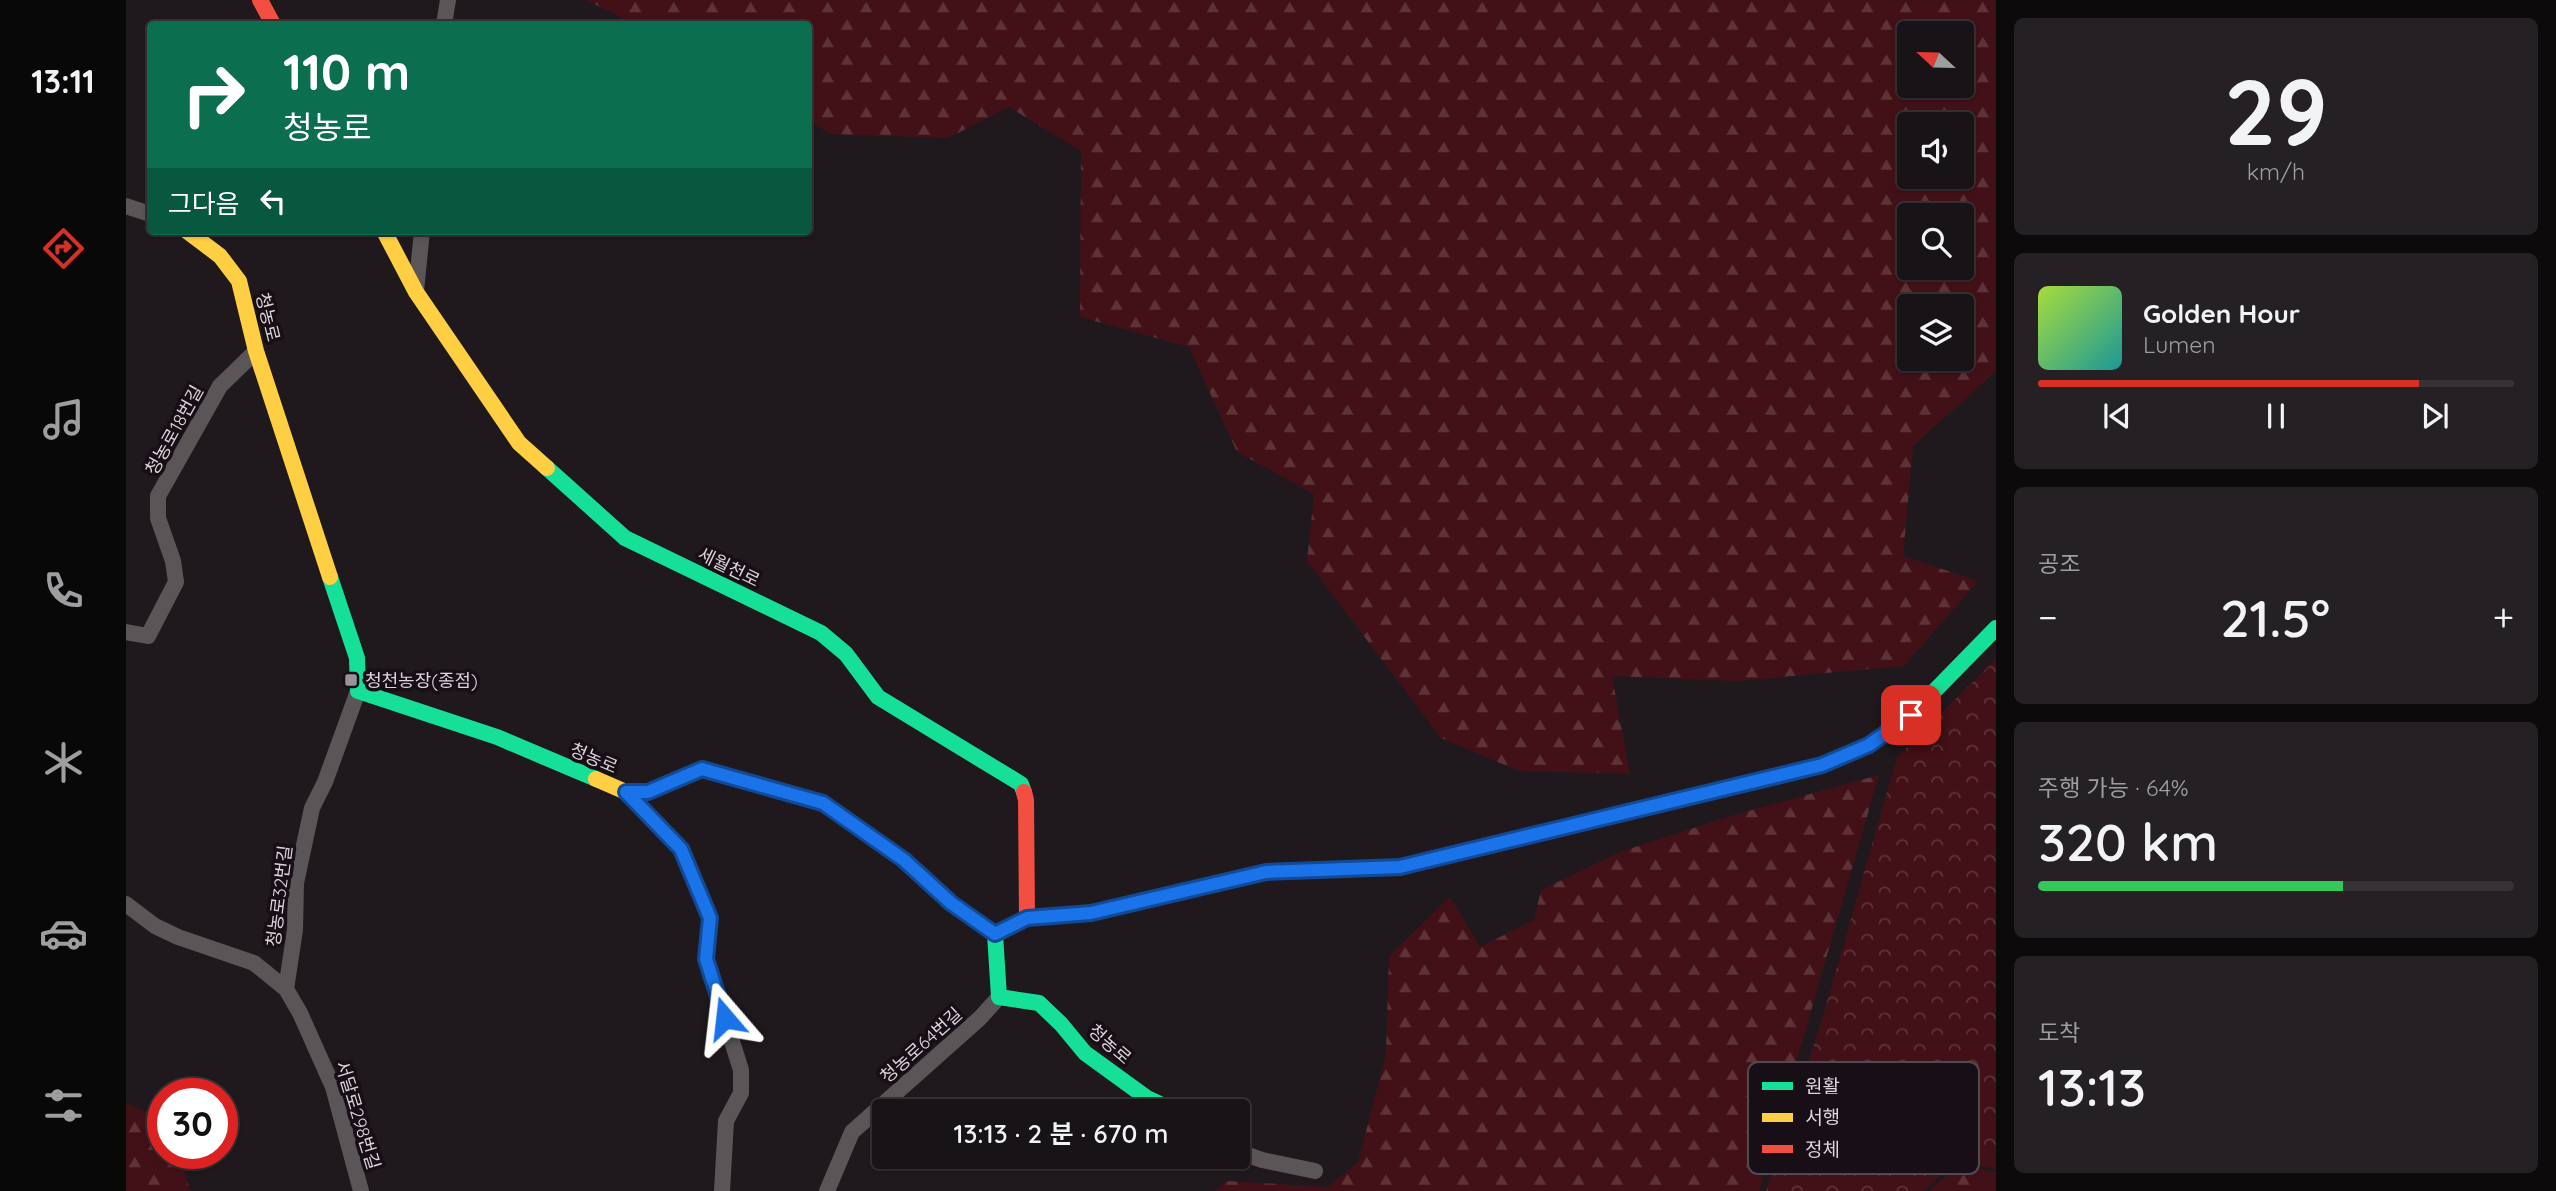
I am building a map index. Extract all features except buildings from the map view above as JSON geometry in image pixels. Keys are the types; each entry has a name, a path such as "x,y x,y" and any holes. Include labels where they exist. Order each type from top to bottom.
{"street":[{"path":"260,0 271,21"},
{"path":"444,21 448,0"},
{"path":"126,206 147,213"},
{"name":"청농로","path":"192,235 220,256 239,281 256,351 357,658 358,691 497,737 626,792 648,792 702,769 823,803 904,860 951,903 995,934"},
{"name":"세월천로","path":"386,235 416,292 519,443 625,538 821,633 846,654 878,697 1021,784 1026,800 1027,918"},
{"path":"416,292 422,235"},
{"name":"청농로18번길","path":"126,632 148,636 176,582 173,561 158,518 158,496 220,386 256,351"},
{"path":"999,997 995,934 1027,918 1091,913 1266,872 1400,867 1822,765 1869,745 1911,715 1996,628"},
{"name":"청농로32번길","path":"286,989 296,930 296,883 312,808 325,782 358,691"},
{"path":"626,792 681,849 710,918 706,959 741,1070 741,1093 726,1121 722,1191"},
{"name":"서달로298번길","path":"126,904 155,926 178,937 254,963 286,989 300,1013 333,1087 361,1191"},
{"name":"청농로","path":"999,997 1039,1003 1062,1024 1085,1054 1149,1099"},
{"name":"청농로64번길","path":"827,1191 852,1132 981,1018 999,997"},
{"path":"1250,1156 1315,1171"}],"green space":[{"path":"586,0 1996,0 1996,371 1913,446 1903,556 1978,581 1904,666 1737,681 1612,676 1630,774 1519,771 1441,738 1307,561 1314,494 1237,452 1189,347 1080,317 1081,151 1009,107 948,138 831,134 812,123 812,21 629,21"},
{"path":"1996,659 1996,1169 1979,1165 1979,1062 1808,1062 1897,757"},
{"path":"1879,775 1796,1062 1748,1062 1748,1174 1764,1174 1759,1191 1214,1191 1227,1181 1328,1187 1358,1162 1386,1055 1389,956 1450,897 1480,947 1534,920 1541,890 1620,852 1734,815"},
{"path":"126,1103 147,1112 147,1169 184,1169 190,1191 126,1191"},
{"path":"1979,1169 1996,1172 1996,1191 1928,1191 1949,1174 1979,1174"},
{"path":"1772,1174 1942,1174 1923,1191 1766,1191"}],"traffic: fast":[{"path":"547,468 625,538 821,633 846,654 878,697 1021,784 1024,792"},
{"path":"330,577 357,658 358,691 497,737 596,779"},
{"path":"1676,800 1822,765 1869,745 1911,715 1996,628"},
{"path":"931,885 951,903 995,934 999,997 1039,1003 1085,1053 1149,1099"}],"traffic: slow":[{"path":"192,235 220,256 239,281 256,351 330,577"},
{"path":"386,235 416,292 519,443 547,468"},
{"path":"596,779 626,792 648,792 703,769 823,803 904,860 931,885"},
{"path":"1345,869 1400,867 1676,800"}],"traffic: jam":[{"path":"260,0 271,21"},
{"path":"1024,792 1027,918 1091,913 1266,872 1345,869"}],"place":[{"name":"청천농장(종점)","path":"351,680"}],"route":[{"path":"725,1018 706,959 710,918 681,849 626,792 648,792 702,769 823,803 904,860 951,903 995,934 1027,918 1091,913 1266,872 1400,867 1822,765 1869,745 1911,715"}]}
